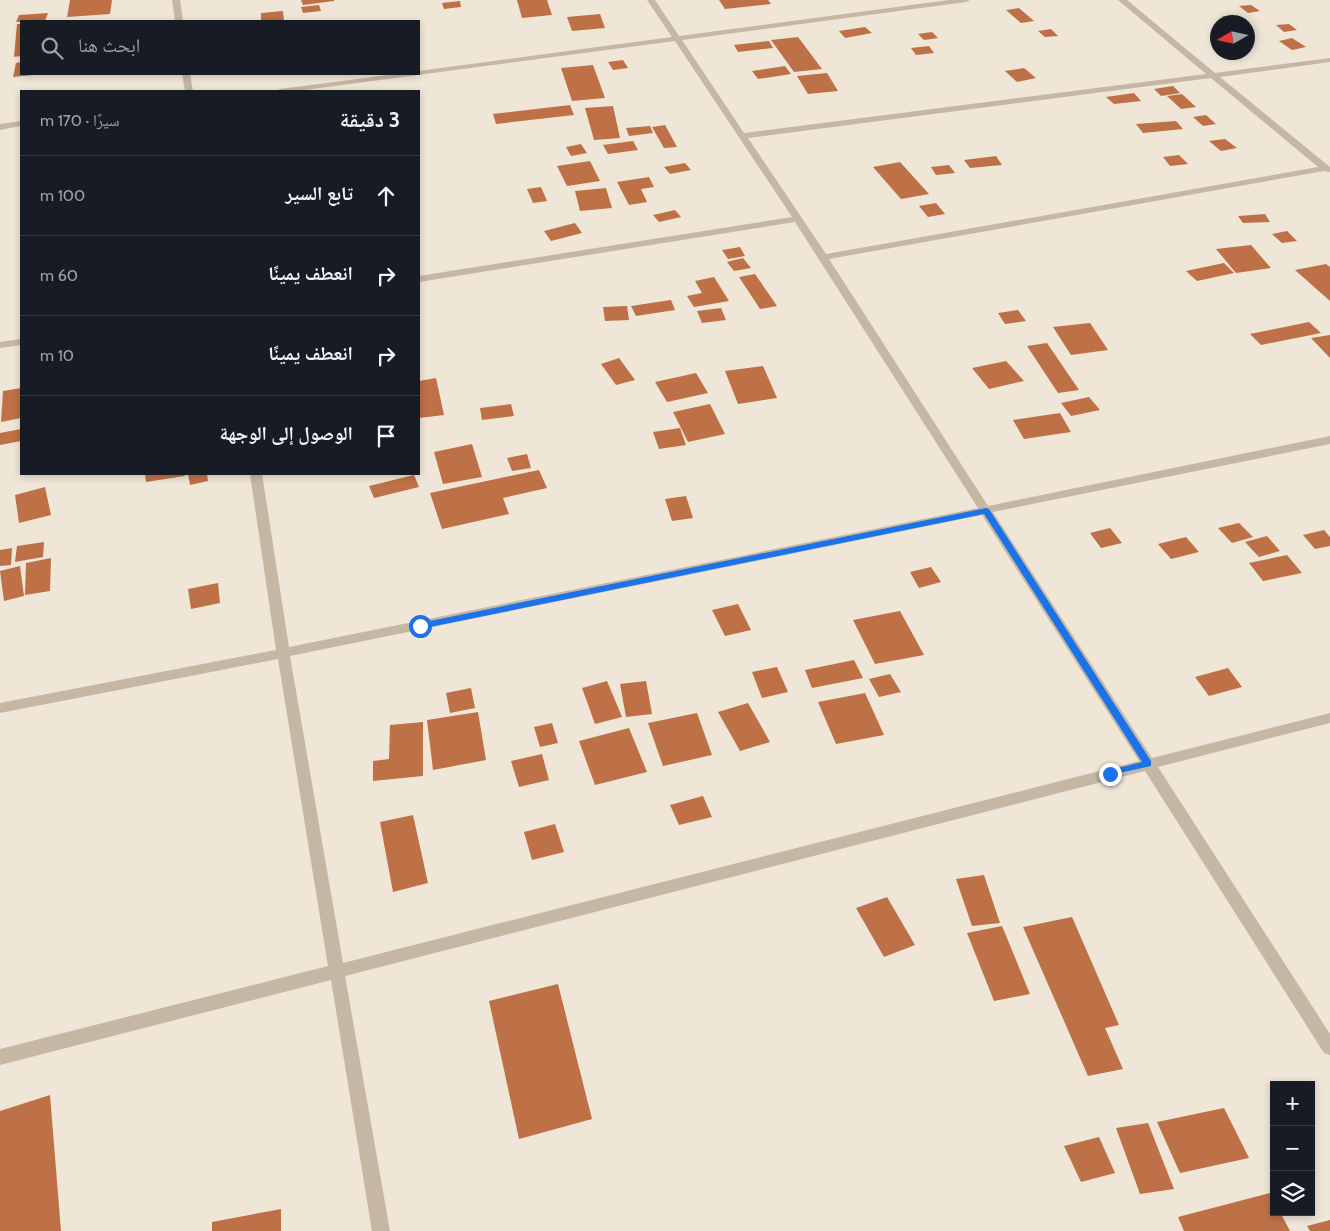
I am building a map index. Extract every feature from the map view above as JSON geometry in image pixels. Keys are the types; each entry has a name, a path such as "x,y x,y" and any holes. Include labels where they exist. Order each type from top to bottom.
{"street":[{"path":"176,0 179,20"},
{"path":"651,0 823,257 1330,1048"},
{"path":"420,73 966,0"},
{"path":"1122,0 1328,170"},
{"path":"743,136 1330,60"},
{"path":"186,75 189,90"},
{"path":"288,90 405,75"},
{"path":"0,126 20,124"},
{"path":"823,257 1328,170"},
{"path":"420,279 798,219"},
{"path":"0,345 20,342"},
{"path":"0,708 283,653 1330,440"},
{"path":"256,475 283,653 381,1231"},
{"path":"0,1057 1330,718"}],"building":[{"path":"70,0 112,0 110,14 67,17"},
{"path":"301,0 334,0 334,1 303,5"},
{"path":"517,0 547,0 552,15 522,18"},
{"path":"719,0 768,0 771,4 725,9"},
{"path":"460,1 461,7 444,9 442,3"},
{"path":"319,5 321,11 303,13 301,7"},
{"path":"1251,5 1260,11 1248,13 1239,6"},
{"path":"1019,8 1034,21 1021,23 1006,10"},
{"path":"283,11 284,20 261,20 261,13"},
{"path":"48,13 45,20 20,20 20,22 16,22 19,15"},
{"path":"600,14 605,28 572,31 567,17"},
{"path":"17,24 20,24 20,56 14,57"},
{"path":"1289,24 1297,30 1284,32 1276,25"},
{"path":"865,27 872,33 845,38 839,31"},
{"path":"1051,29 1058,36 1045,37 1038,31"},
{"path":"932,32 938,38 924,40 918,34"},
{"path":"798,37 822,69 794,72 771,40"},
{"path":"1292,38 1306,47 1292,50 1279,41"},
{"path":"769,41 773,48 738,52 734,45"},
{"path":"929,46 934,53 916,55 911,48"},
{"path":"623,60 628,68 613,70 608,62"},
{"path":"20,62 20,75 33,75 13,77 16,63"},
{"path":"593,65 605,98 572,101 561,68"},
{"path":"785,66 791,74 758,79 752,71"},
{"path":"1024,68 1036,78 1017,82 1005,71"},
{"path":"827,73 838,91 808,94 797,76"},
{"path":"1173,86 1180,93 1161,96 1154,89"},
{"path":"1134,93 1141,101 1114,104 1106,97"},
{"path":"1182,94 1196,107 1181,109 1167,96"},
{"path":"570,105 574,115 496,124 493,114"},
{"path":"613,106 620,138 594,140 585,108"},
{"path":"1206,115 1216,124 1203,126 1193,117"},
{"path":"1176,121 1183,129 1143,133 1136,124"},
{"path":"665,125 677,147 664,148 652,127"},
{"path":"650,126 653,133 629,136 626,128"},
{"path":"1225,139 1237,148 1221,151 1209,141"},
{"path":"633,141 638,150 608,154 603,145"},
{"path":"581,144 587,153 571,156 566,147"},
{"path":"1179,155 1188,164 1170,166 1163,157"},
{"path":"996,156 1002,165 970,168 964,160"},
{"path":"590,161 600,181 567,186 557,166"},
{"path":"900,162 929,194 901,199 873,167"},
{"path":"685,163 691,170 670,174 664,167"},
{"path":"949,165 955,173 936,175 931,167"},
{"path":"649,177 654,187 641,189 647,202 629,205 617,182"},
{"path":"541,187 547,201 533,203 527,189"},
{"path":"606,188 612,208 580,211 575,191"},
{"path":"936,203 945,214 928,217 919,206"},
{"path":"675,210 681,217 659,222 653,215"},
{"path":"1265,214 1270,222 1243,223 1238,216"},
{"path":"575,223 582,233 551,241 544,231"},
{"path":"1287,231 1297,241 1282,243 1272,234"},
{"path":"1251,245 1271,268 1236,273 1216,249"},
{"path":"740,247 745,256 728,259 722,250"},
{"path":"743,258 751,268 734,271 727,262"},
{"path":"1224,263 1234,273 1197,281 1186,271"},
{"path":"1326,264 1330,267 1330,301 1295,270"},
{"path":"755,274 777,306 760,309 739,277"},
{"path":"714,277 729,301 694,307 687,296 702,293 695,281"},
{"path":"671,300 675,310 636,316 631,306"},
{"path":"627,306 629,320 605,321 603,307"},
{"path":"721,308 726,320 702,323 697,311"},
{"path":"1018,310 1026,321 1005,324 998,313"},
{"path":"1309,322 1321,333 1261,345 1250,334"},
{"path":"1090,323 1108,350 1071,355 1053,327"},
{"path":"1330,335 1330,358 1311,338"},
{"path":"1047,343 1079,390 1058,393 1027,346"},
{"path":"619,358 635,380 616,385 601,364"},
{"path":"1006,361 1024,381 989,389 972,368"},
{"path":"763,366 777,398 738,404 725,371"},
{"path":"696,373 708,393 667,402 655,382"},
{"path":"436,378 444,415 420,418 420,381"},
{"path":"20,388 20,418 1,422 3,391"},
{"path":"1089,397 1100,410 1071,416 1061,403"},
{"path":"511,404 514,416 482,420 480,408"},
{"path":"710,404 725,434 688,442 673,412"},
{"path":"1060,413 1071,432 1024,439 1013,420"},
{"path":"680,428 686,445 659,449 653,432"},
{"path":"20,429 20,441 0,445 0,433"},
{"path":"472,444 482,477 443,484 434,452"},
{"path":"527,454 531,468 512,471 507,458"},
{"path":"539,470 547,488 503,498 509,514 442,529 430,493"},
{"path":"145,475 185,476 146,482"},
{"path":"188,475 207,475 208,481 190,485"},
{"path":"414,475 419,487 374,498 369,486"},
{"path":"45,487 51,515 19,523 15,495"},
{"path":"686,496 693,518 672,521 665,499"},
{"path":"1239,523 1253,537 1232,543 1218,528"},
{"path":"1110,528 1122,543 1101,548 1090,533"},
{"path":"1324,530 1330,537 1330,546 1315,549 1303,535"},
{"path":"1267,536 1280,551 1259,557 1245,542"},
{"path":"1186,537 1199,552 1171,559 1158,544"},
{"path":"44,542 43,557 15,562 17,546"},
{"path":"12,548 11,565 0,566 0,550"},
{"path":"1287,555 1302,573 1263,581 1249,563"},
{"path":"51,558 50,591 25,595 26,563"},
{"path":"20,566 24,596 4,601 0,571"},
{"path":"931,567 941,582 919,588 910,572"},
{"path":"218,583 220,603 191,609 188,589"},
{"path":"738,604 751,630 725,636 712,610"},
{"path":"900,611 924,655 875,664 853,620"},
{"path":"854,660 863,678 812,688 805,670"},
{"path":"777,667 788,692 762,698 752,672"},
{"path":"1228,668 1242,687 1209,696 1195,677"},
{"path":"890,674 901,692 879,697 869,679"},
{"path":"607,681 622,717 595,724 582,688"},
{"path":"646,681 652,714 626,717 620,684"},
{"path":"471,688 475,708 450,713 446,693"},
{"path":"865,693 884,735 836,744 818,702"},
{"path":"748,703 770,742 740,751 718,712"},
{"path":"478,712 486,760 433,770 427,720"},
{"path":"697,713 712,755 663,766 648,723"},
{"path":"423,722 423,776 373,781 373,761 389,759 390,725"},
{"path":"552,723 558,743 540,747 534,727"},
{"path":"629,728 647,772 595,785 579,741"},
{"path":"542,754 549,780 519,787 511,761"},
{"path":"703,796 712,817 679,825 670,805"},
{"path":"413,815 428,883 393,892 380,822"},
{"path":"555,824 564,852 532,860 524,832"},
{"path":"984,875 1000,923 972,926 956,879"},
{"path":"887,897 915,945 884,957 856,908"},
{"path":"1072,917 1119,1025 1105,1028 1123,1069 1088,1076 1023,927"},
{"path":"1002,926 1030,994 994,1001 967,933"},
{"path":"558,984 592,1119 519,1139 489,1001"},
{"path":"50,1095 61,1231 0,1231 0,1111"},
{"path":"1224,1108 1249,1158 1180,1173 1157,1122"},
{"path":"1148,1123 1174,1189 1140,1194 1116,1128"},
{"path":"1099,1137 1115,1173 1081,1182 1064,1146"},
{"path":"1270,1193 1270,1216 1282,1216 1290,1231 1184,1231 1178,1217"},
{"path":"281,1209 281,1231 212,1231 212,1222"},
{"path":"1330,1220 1330,1231 1310,1231 1307,1226"}],"route":[{"path":"420,626 986,511 1148,764 1110,774"}]}
